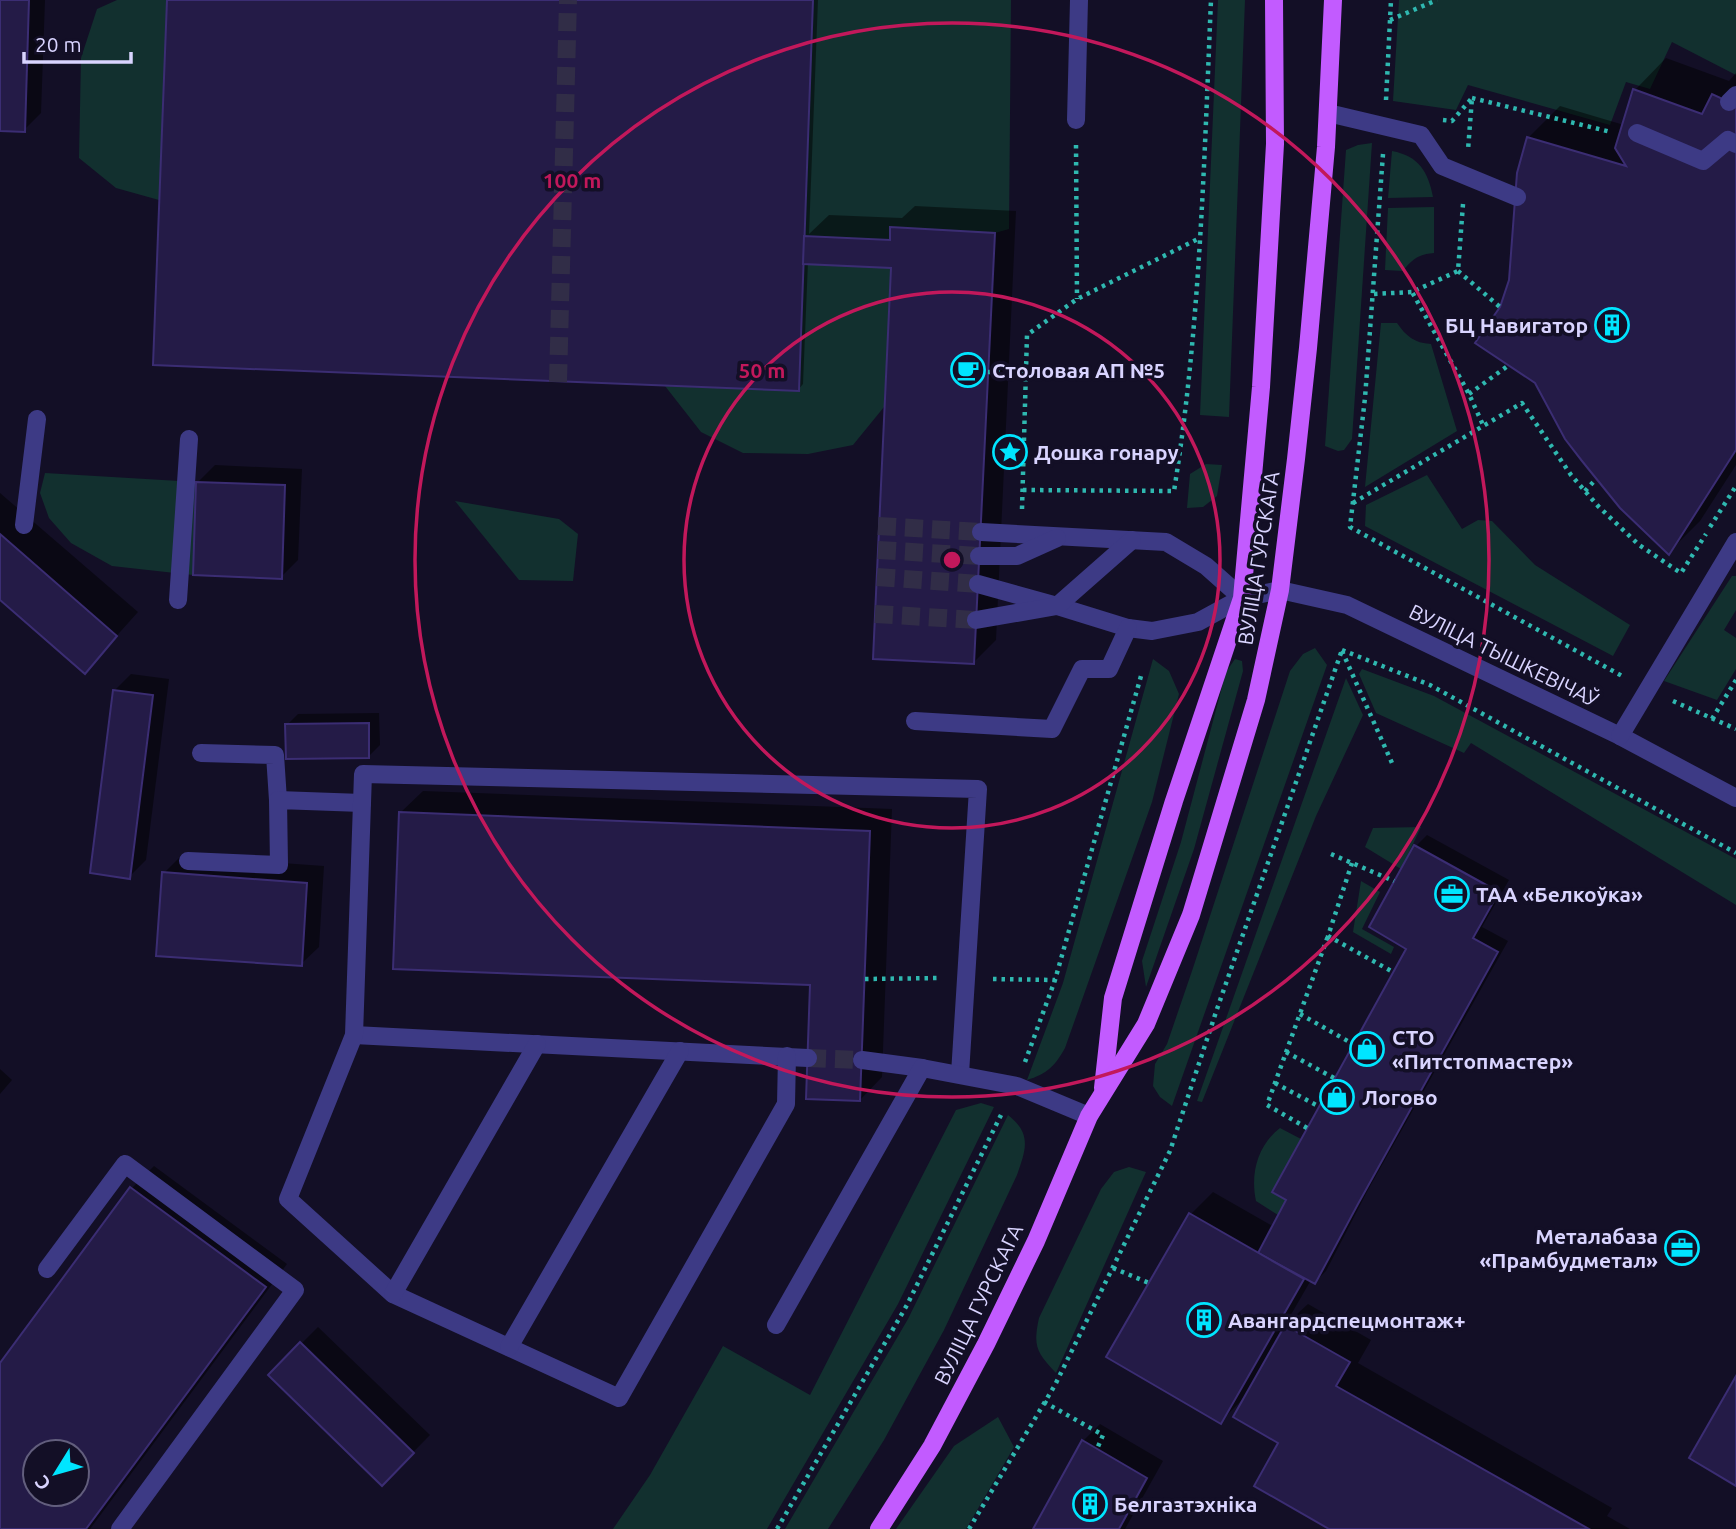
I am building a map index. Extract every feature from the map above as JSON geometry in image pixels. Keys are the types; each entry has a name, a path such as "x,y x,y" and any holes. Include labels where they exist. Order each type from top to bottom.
{"main road":[{"name":"ВУЛІЦА ГУРСКАГА","path":"1103,1091 1113,998 1174,801 1242,598 1261,387 1275,158 1274,0"},
{"name":"ВУЛІЦА ГУРСКАГА","path":"879,1529 932,1446 986,1344 1036,1241 1089,1116 1146,1024 1191,915 1256,700 1280,590 1308,348 1328,113 1333,0"}],"street":[{"path":"1076,120 1079,0"},
{"path":"1328,113 1421,135 1442,166 1517,197"},
{"path":"1628,134 1703,161 1728,140 1736,144"},
{"path":"24,525 37,419"},
{"path":"178,600 189,439"},
{"path":"981,532 1166,542 1206,566 1242,598"},
{"path":"979,556 1017,556 1060,536"},
{"path":"976,620 1057,606 1132,540"},
{"path":"1620,736 1736,542"},
{"name":"ВУЛІЦА ТЫШКЕВІЧАЎ","path":"978,584 1128,628 1152,631 1198,622 1242,598 1280,590 1347,605 1620,736 1736,797"},
{"path":"915,721 1052,729 1082,668 1109,669 1128,628"},
{"path":"188,861 279,864 275,755 201,753"},
{"path":"787,1056 786,1104 619,1398 393,1294 288,1199 354,1035 363,774 978,789 960,1074"},
{"path":"278,800 362,803"},
{"path":"354,1035 808,1058"},
{"path":"393,1294 537,1044"},
{"path":"509,1347 680,1051"},
{"path":"862,1060 960,1074 1017,1086 1089,1116"},
{"path":"776,1325 922,1068"},
{"path":"47,1269 125,1164 295,1290 120,1529"}],"path":[{"path":"1023,490 1174,491 1183,436 1200,238 1211,0"},
{"path":"1391,0 1374,294 1350,527 1648,690 1736,729"},
{"path":"1390,20 1437,0"},
{"path":"1439,119 1452,121 1472,97"},
{"path":"1472,97 1628,134"},
{"path":"1458,271 1472,97"},
{"path":"1076,120 1077,299"},
{"path":"1021,534 1027,335 1077,299 1200,238"},
{"path":"1374,294 1412,292 1458,271"},
{"path":"1458,271 1500,307"},
{"path":"1412,292 1469,394 1483,425"},
{"path":"1469,394 1509,365"},
{"path":"988,372 1026,373"},
{"path":"1352,504 1522,403 1545,440 1585,491 1639,545 1681,573 1736,486"},
{"path":"1585,491 1597,480"},
{"path":"1342,650 1392,763"},
{"path":"1342,650 1430,685 1736,853"},
{"path":"969,1529 1044,1402 1170,1151 1342,650"},
{"path":"777,1529 907,1305 998,1119 1017,1086 1055,980 1140,676"},
{"path":"1712,719 1736,680"},
{"path":"1331,854 1394,881"},
{"path":"1307,1128 1267,1105 1352,863"},
{"path":"1328,936 1393,972"},
{"path":"1300,1014 1353,1044"},
{"path":"1286,1052 1334,1078"},
{"path":"1275,1083 1318,1107"},
{"path":"1113,1268 1149,1283"},
{"path":"1044,1402 1103,1435 1097,1449"}],"green space":[{"path":"117,0 167,0 159,200 116,188 79,158 81,58 97,9"},
{"path":"813,0 1011,0 1009,229 995,233 891,227 890,240 804,236"},
{"path":"1218,0 1245,0 1229,417 1200,415"},
{"path":"1399,0 1736,0 1736,75 1672,42 1650,89 1626,82 1610,125 1468,85 1456,110 1393,101"},
{"path":"1372,143 1352,439 1344,450 1338,451 1325,446 1346,150"},
{"path":"1392,151 1416,161 1425,173 1433,197 1388,198"},
{"path":"1434,207 1434,253 1416,258 1403,271 1385,270 1388,208"},
{"path":"803,264 891,268 884,407 853,445 808,454 743,453 701,432 665,386 798,391"},
{"path":"1381,323 1397,323 1411,338 1431,344 1457,431 1365,487"},
{"path":"1206,464 1222,465 1217,496 1203,507 1187,508 1190,474"},
{"path":"45,473 196,482 193,575 112,566 71,543 49,518 40,493"},
{"path":"1427,475 1462,529 1478,520 1492,521 1535,565 1630,625 1613,656 1365,526 1366,505"},
{"path":"455,501 559,519 578,534 573,581 519,580"},
{"path":"1732,576 1736,576 1736,610 1724,630 1736,638 1736,669 1717,700 1664,681"},
{"path":"1315,648 1327,665 1172,1106 1160,1097 1153,1086 1155,1064 1167,1044 1290,671 1303,654"},
{"path":"1153,659 1169,671 1179,694 1152,802 1065,1048 1050,1068 1027,1080 1063,983"},
{"path":"1235,659 1242,661 1243,671 1194,849 1146,987 1142,961 1181,842 1226,672"},
{"path":"1362,669 1434,696 1736,859 1736,905 1471,743 1464,753 1376,713 1359,674"},
{"path":"1346,678 1363,715 1316,816 1202,1102 1197,1101"},
{"path":"1421,827 1401,869 1365,847 1373,828"},
{"path":"1361,881 1380,892 1362,929 1394,947 1391,954 1353,932"},
{"path":"981,1103 994,1107 898,1304 767,1529 613,1529 650,1475 723,1346 810,1395 956,1110"},
{"path":"1008,1115 1024,1135 1023,1157 944,1330 884,1440 828,1529 785,1529 908,1319"},
{"path":"1280,1128 1301,1139 1272,1192 1286,1200 1278,1215 1256,1201 1254,1180 1261,1151"},
{"path":"1129,1167 1146,1172 1056,1373 1040,1354 1036,1342 1039,1318 1101,1189 1114,1172"},
{"path":"998,1417 1014,1447 966,1529 896,1529 954,1446"}],"building":[{"path":"0,0 29,0 25,132 0,131"},
{"path":"167,0 813,0 799,391 153,365"},
{"name":"БЦ Навигатор","path":"1633,89 1702,114 1712,94 1736,105 1736,450 1669,555 1620,508 1582,461 1565,439 1535,383 1475,343 1500,307 1509,280 1517,173 1527,137 1626,166 1615,148"},
{"path":"890,227 995,233 974,664 873,659 891,268 803,264 804,236 890,240"},
{"path":"196,482 285,485 282,579 193,575"},
{"path":"0,534 117,636 85,674 0,600"},
{"path":"113,690 153,695 130,879 90,873"},
{"path":"369,723 369,758 286,759 285,724"},
{"path":"399,812 870,831 860,1101 806,1099 810,985 393,969"},
{"path":"1414,845 1499,892 1473,938 1498,952 1315,1284 1258,1253 1286,1200 1272,1192 1406,949 1369,927"},
{"path":"162,872 307,883 302,966 156,956"},
{"path":"130,1187 266,1287 86,1529 0,1529 0,1363"},
{"name":"Авангардспецмонтаж+","path":"1189,1213 1304,1279 1221,1424 1106,1357"},
{"path":"1285,1325 1350,1362 1336,1386 1589,1529 1329,1529 1254,1486 1278,1443 1233,1417"},
{"path":"300,1342 414,1453 382,1486 268,1375"},
{"path":"1736,1376 1736,1486 1689,1458"},
{"name":"Белгазтэхніка","path":"1082,1440 1147,1478 1119,1529 1033,1529"}],"tunnel":[{"path":"558,382 568,0"},
{"path":"878,526 981,532"},
{"path":"878,550 979,556"},
{"path":"877,577 978,584"},
{"path":"875,614 976,620"},
{"path":"808,1058 862,1060"}],"place":[{"name":"БЦ Навигатор","path":"1612,325"},
{"name":"Столовая АП №5","path":"968,370"},
{"name":"Дошка гонару","path":"1010,452"},
{"name":"ТАА «Белкоўка»","path":"1452,894"},
{"name":"СТО «Питстопмастер»","path":"1367,1049"},
{"name":"Логово","path":"1337,1097"},
{"name":"Металабаза «Прамбудметал»","path":"1682,1248"},
{"name":"Авангардспецмонтаж+","path":"1204,1320"},
{"name":"Белгазтэхніка","path":"1090,1504"}]}
